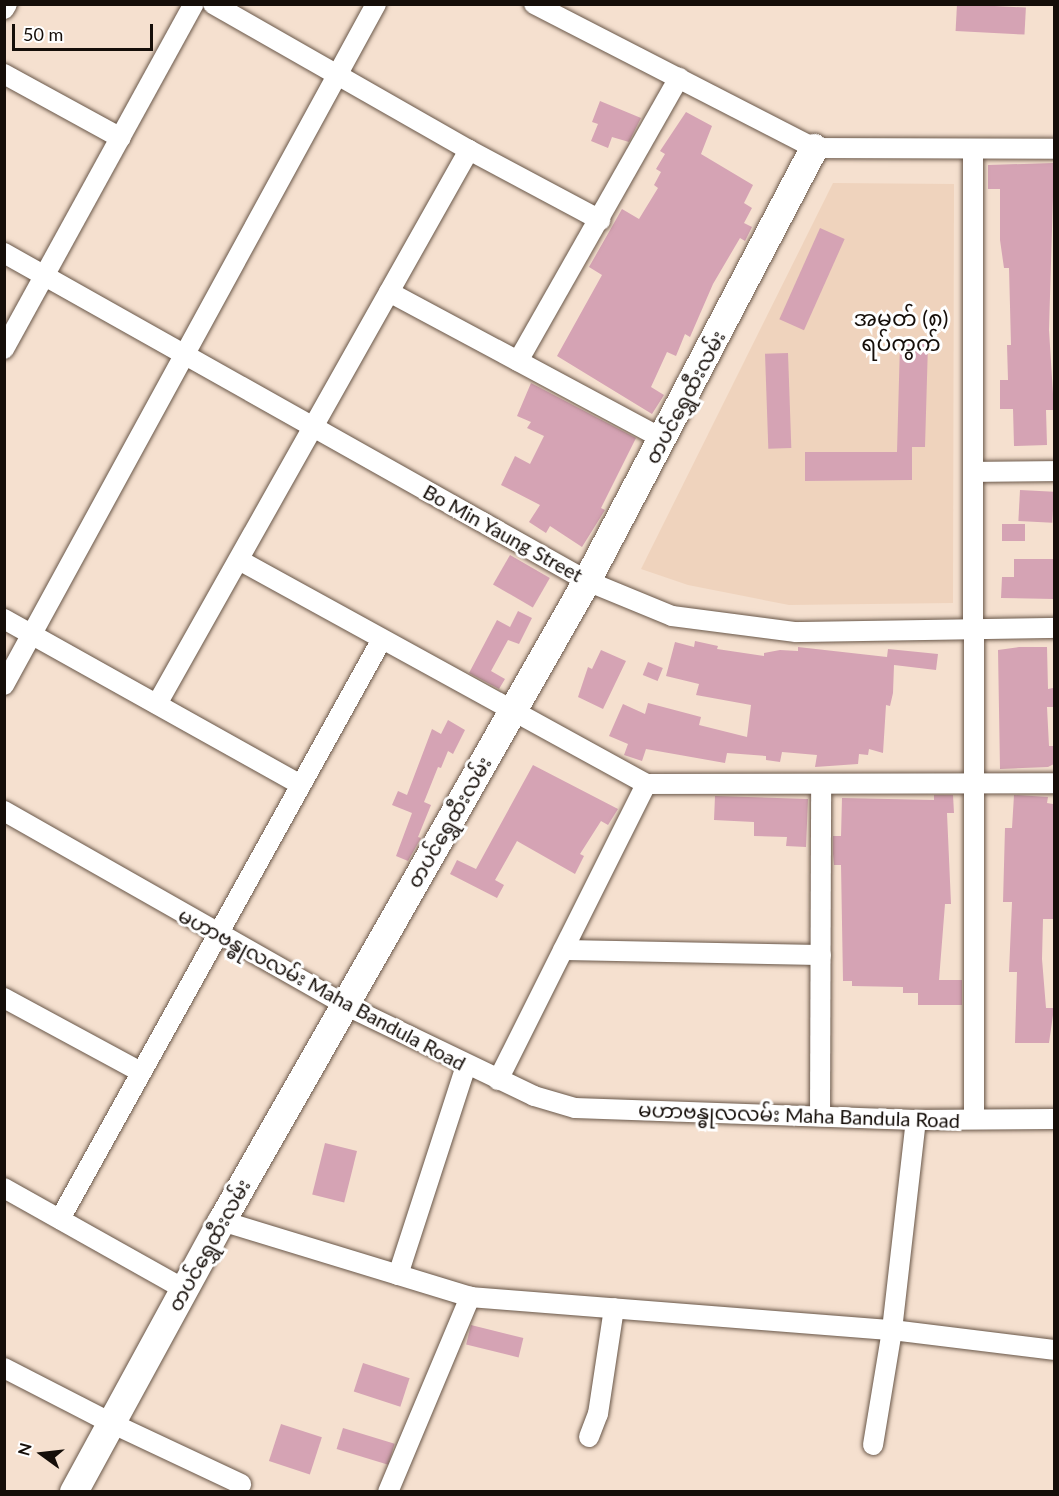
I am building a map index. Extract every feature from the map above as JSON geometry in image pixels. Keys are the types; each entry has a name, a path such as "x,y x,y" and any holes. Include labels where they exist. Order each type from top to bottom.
{"street":[{"path":"4,9 7,4"},
{"path":"4,349 194,4"},
{"path":"213,4 469,150 600,220"},
{"path":"4,685 187,356 376,4"},
{"path":"534,4 814,148 973,151 1054,149"},
{"path":"4,74 121,138"},
{"path":"518,361 679,78"},
{"name":"တပင်ရွှေထီးလမ်း","path":"74,1491 109,1422 183,1289 587,581 663,440 814,148"},
{"path":"157,704 469,150"},
{"path":"973,151 976,629 974,1119"},
{"name":"Bo Min Yaung Street","path":"4,253 587,581 672,616 784,630 1054,628"},
{"path":"389,292 663,440"},
{"path":"975,472 1054,471"},
{"path":"239,560 646,784 821,787 1054,783"},
{"path":"4,619 301,785"},
{"path":"60,1219 382,639"},
{"path":"498,1080 646,784"},
{"path":"820,1116 821,787"},
{"name":"မဟာဗန္ဓုလလမ်း Maha Bandula Road","path":"4,811 345,1005 466,1066 575,1108 916,1120 1054,1119"},
{"path":"563,950 820,955"},
{"path":"7,1005 141,1072"},
{"path":"398,1275 466,1066"},
{"path":"873,1445 892,1330 916,1120"},
{"path":"4,1188 183,1289"},
{"path":"222,1221 470,1297 892,1330 1054,1350"},
{"path":"388,1491 470,1297"},
{"path":"589,1437 598,1414 614,1308"},
{"path":"4,1368 109,1422 242,1484"}],"shaded area":[{"path":"833,183 954,184 953,603 789,605 688,585 641,569"}],"building":[{"path":"957,4 1026,8 1024,35 956,31"},
{"path":"600,101 641,118 629,142 612,137 608,148 591,141 598,124 592,122"},
{"path":"686,112 712,126 701,154 753,185 744,203 752,208 744,223 752,227 745,241 740,238 713,284 690,337 685,334 676,356 667,352 651,387 664,395 652,414 557,356 602,275 589,267 622,209 639,219 658,188 654,185 661,172 656,169 665,154 660,151"},
{"path":"1054,163 1049,330 1054,410 1046,410 1047,445 1014,446 1013,409 1000,409 1000,380 1008,380 1007,345 1011,345 1009,268 1004,268 1000,240 1000,189 988,189 988,165"},
{"path":"820,228 845,239 804,330 779,319"},
{"path":"900,343 928,344 925,447 912,447 912,480 805,481 805,452 897,452"},
{"path":"788,353 791,448 768,449 765,354"},
{"path":"531,383 636,438 601,508 605,510 582,547 550,526 546,533 529,522 540,505 501,485 515,456 530,464 544,436 527,428 531,422 517,416"},
{"path":"1020,490 1054,492 1052,523 1018,521"},
{"path":"1002,524 1025,524 1025,541 1002,541"},
{"path":"510,555 550,578 533,607 493,584"},
{"path":"1014,559 1054,559 1054,599 1001,598 1002,577 1014,577"},
{"path":"518,611 532,618 519,644 508,640 491,671 505,679 499,689 469,673 497,620 510,627"},
{"path":"695,641 718,646 717,649 764,656 764,653 780,650 798,651 798,647 887,657 888,649 938,654 936,670 894,665 893,693 890,706 886,705 883,753 869,749 868,755 859,754 858,764 815,767 817,755 782,752 780,762 766,760 766,756 727,753 725,763 646,749 642,761 624,755 628,744 609,736 623,704 645,714 648,703 701,717 699,725 747,737 751,705 696,695 699,684 666,676 675,642 694,647"},
{"path":"1047,647 1048,689 1053,688 1054,707 1047,707 1049,746 1054,746 1054,764 1048,767 1000,769 998,650"},
{"path":"601,650 626,661 603,709 578,697 588,667 592,669"},
{"path":"648,662 663,668 658,681 643,675"},
{"path":"448,720 465,730 453,754 448,751 441,768 438,767 424,802 431,805 418,837 421,838 408,861 396,856 412,813 392,805 398,791 407,795 432,729 441,734"},
{"path":"533,765 618,809 608,825 601,821 580,854 584,856 575,874 517,841 495,880 504,885 497,898 450,874 457,860 476,869"},
{"path":"934,795 953,795 954,813 947,813 951,904 945,904 939,980 962,980 962,1005 918,1005 918,993 903,993 903,987 852,986 852,981 843,981 841,865 834,865 833,854 833,836 841,836 842,798 934,800"},
{"path":"1014,795 1048,797 1047,803 1053,804 1054,919 1043,919 1042,959 1046,1008 1054,1008 1049,1043 1015,1043 1017,972 1009,972 1012,902 1003,902 1005,828 1012,828"},
{"path":"715,796 808,799 806,847 786,846 787,837 754,836 754,822 714,820"},
{"path":"325,1143 357,1151 344,1202 312,1194"},
{"path":"471,1325 523,1338 519,1357 466,1344"},
{"path":"363,1363 410,1378 400,1407 354,1392"},
{"path":"281,1424 322,1437 310,1474 269,1461"},
{"path":"343,1428 395,1444 388,1465 337,1449"}],"district":[{"name":"အမှတ် (၈) ရပ်ကွက်","path":"901,330"}]}
